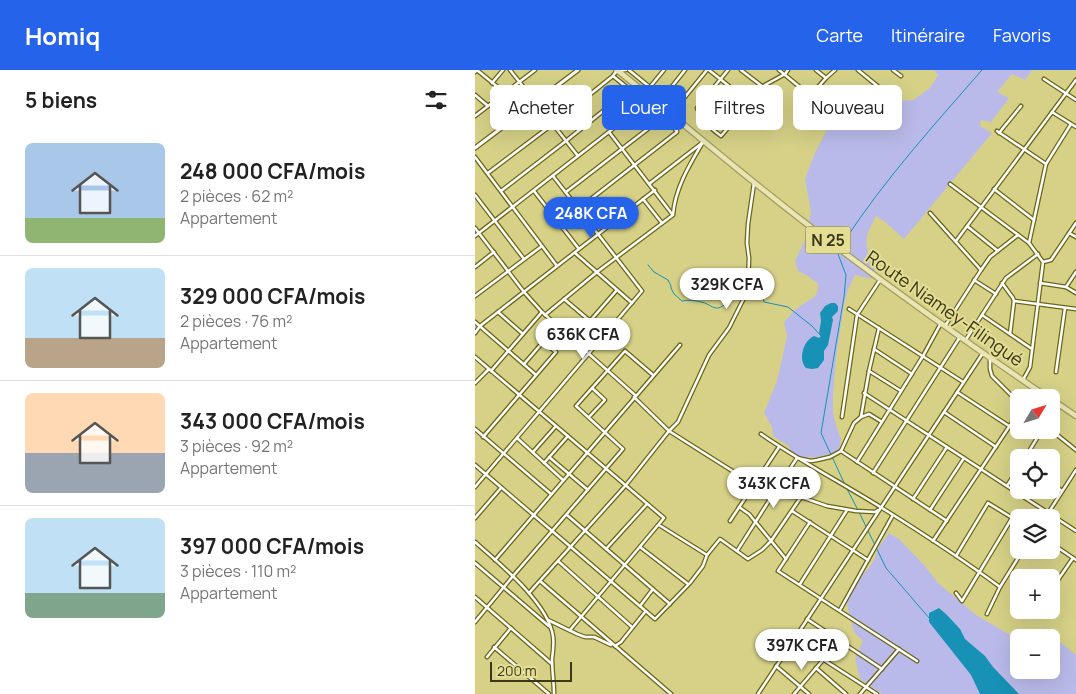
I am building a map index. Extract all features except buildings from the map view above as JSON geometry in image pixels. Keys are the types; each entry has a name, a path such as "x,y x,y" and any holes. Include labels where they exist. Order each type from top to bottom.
{"main road":[{"name":"Route Niamey-Filingué","path":"617,70 635,85"},
{"name":"Route Niamey-Filingué","path":"686,127 754,183 880,280 1034,388"},
{"name":"Route Niamey-Filingué","path":"1060,405 1076,416"}],"street":[{"path":"475,72 477,70 495,85"},
{"path":"492,83 503,70"},
{"path":"510,70 521,85"},
{"path":"515,85 535,70"},
{"path":"558,85 578,70"},
{"path":"592,93 613,76 617,70 628,70 647,85"},
{"path":"652,85 664,70"},
{"path":"673,85 685,70"},
{"path":"686,96 708,70 727,85"},
{"path":"717,85 728,70"},
{"path":"741,70 759,85"},
{"path":"779,70 798,85"},
{"path":"765,85 785,74 788,70"},
{"path":"816,70 826,78"},
{"path":"820,85 835,70"},
{"path":"858,70 876,85"},
{"path":"893,70 901,76"},
{"path":"613,76 623,85"},
{"path":"1044,80 1076,100"},
{"path":"955,241 1076,80"},
{"path":"475,95 488,106 475,116"},
{"path":"1021,106 998,132 1046,164"},
{"path":"501,191 602,112"},
{"path":"1052,112 1076,127"},
{"path":"1029,243 1046,164 1071,124"},
{"path":"475,148 498,130"},
{"path":"488,174 545,130"},
{"path":"558,130 577,156"},
{"path":"475,236 612,130"},
{"path":"565,192 646,130"},
{"path":"579,209 634,164 677,133 676,130"},
{"path":"714,130 721,136 728,130"},
{"path":"609,132 673,215"},
{"path":"649,184 703,142"},
{"path":"475,383 509,351 543,314 673,215 675,200 687,169 703,142"},
{"path":"475,157 557,266"},
{"path":"475,487 641,291 553,176"},
{"path":"529,593 625,485 669,431 679,422 709,355 729,328 748,286 748,224 754,183"},
{"path":"950,184 1029,243 1043,262 1030,367 1023,380"},
{"path":"994,189 1034,220"},
{"path":"534,190 579,249"},
{"path":"475,333 480,326 655,190"},
{"path":"475,195 524,260"},
{"path":"643,199 662,223"},
{"path":"930,213 981,270"},
{"path":"1043,262 1051,260 1076,223"},
{"path":"967,226 998,251"},
{"path":"475,228 543,314 608,370 669,431 772,496 801,497 827,506 860,512 875,512 881,508"},
{"path":"1069,233 1076,237"},
{"path":"857,462 943,325 990,257 1018,235"},
{"path":"475,296 542,246"},
{"path":"475,267 494,252"},
{"path":"575,252 632,303"},
{"path":"965,341 1005,278 1037,254"},
{"path":"1066,287 1076,272"},
{"path":"842,417 857,314 880,280"},
{"path":"974,280 996,294"},
{"path":"1002,283 1014,300 1011,334"},
{"path":"1040,283 1066,287 1076,293"},
{"path":"564,299 590,320 617,290"},
{"path":"1014,300 1076,309"},
{"path":"1056,372 1065,308"},
{"path":"849,309 963,382"},
{"path":"498,312 523,334"},
{"path":"982,315 1032,349"},
{"path":"475,322 536,375"},
{"path":"861,417 864,393 879,328"},
{"path":"873,473 960,337"},
{"path":"483,437 556,352 543,342 524,364"},
{"path":"495,560 680,345"},
{"path":"874,349 912,374"},
{"path":"475,622 623,449 576,406 625,351 653,375"},
{"path":"758,694 983,353"},
{"path":"475,357 664,518 570,630"},
{"path":"990,358 990,369 993,376 1010,394"},
{"path":"869,371 901,391"},
{"path":"589,418 605,400 592,388"},
{"path":"933,542 1009,426 957,392"},
{"path":"864,393 1043,509"},
{"path":"944,412 996,446"},
{"path":"797,458 811,461 830,457 841,451 854,422 861,417 869,414 882,422"},
{"path":"533,452 556,426"},
{"path":"475,430 551,494"},
{"path":"761,434 779,447 893,515 1000,587"},
{"path":"544,463 568,436"},
{"path":"1060,437 1076,450"},
{"path":"517,438 563,480"},
{"path":"913,499 947,446"},
{"path":"730,521 779,447"},
{"path":"841,451 947,521"},
{"path":"549,457 588,490"},
{"path":"737,552 797,458"},
{"path":"930,510 964,458"},
{"path":"475,465 655,619 688,585 703,566 707,555 720,539 748,560 771,541 801,497"},
{"path":"1052,509 1076,470"},
{"path":"1007,486 1010,481"},
{"path":"475,518 501,488"},
{"path":"955,556 988,503 1010,517"},
{"path":"606,549 647,504"},
{"path":"739,507 749,514 786,559"},
{"path":"800,584 847,510"},
{"path":"792,511 868,560"},
{"path":"566,515 670,604"},
{"path":"840,610 893,515"},
{"path":"1060,520 1076,531"},
{"path":"957,593 962,601 1010,521"},
{"path":"810,522 778,570 917,661"},
{"path":"659,525 707,555"},
{"path":"475,542 529,593 548,620 553,640 554,694"},
{"path":"640,547 688,585"},
{"path":"1060,549 1076,560"},
{"path":"1060,577 1073,558"},
{"path":"987,614 1000,587 1017,559"},
{"path":"558,561 632,627"},
{"path":"475,563 551,627"},
{"path":"540,581 671,694"},
{"path":"639,606 653,589"},
{"path":"475,597 552,664"},
{"path":"615,646 621,642 646,611"},
{"path":"807,619 882,669"},
{"path":"548,620 577,634 593,637 615,646"},
{"path":"487,657 511,628"},
{"path":"793,640 877,694"},
{"path":"494,647 549,694"},
{"path":"860,694 899,649"},
{"path":"794,694 823,660"},
{"path":"776,666 809,694"},
{"path":"816,668 846,694"}],"shaded area":[{"path":"933,70 1032,70 1025,80 1012,74 997,92 1009,98 991,122 981,120 980,126 992,133 904,239 876,216 869,231 867,243 869,253 877,265 877,271 872,279 855,275 844,304 836,357 833,395 833,412 841,439 839,449 827,455 814,457 788,454 790,447 773,436 772,427 764,413 777,381 787,336 784,323 797,309 816,295 818,289 818,284 798,271 795,261 804,242 811,212 805,179 815,153 827,130 902,130 902,101 913,100 930,88 938,75","holes":["825,306 835,314 832,317 828,345 824,350 824,360 814,336 819,339 821,336 819,333 820,313"]},
{"path":"835,303 838,306 838,311 832,317 828,345 824,351 824,360 818,368 806,368 802,360 803,350 810,338 814,336 819,338 821,336 819,333 820,313 825,306"},
{"path":"889,533 899,539 938,583 976,615 1010,635 1010,679 1060,679 1060,642 1076,655 1076,694 882,694 860,679 855,658 863,641 854,632 846,601 871,565 878,548"},
{"path":"939,608 960,629 965,639 985,656 1019,694 980,694 971,675 929,622 929,613"}],"waterway":[{"path":"845,240 893,174 982,70"},
{"path":"838,254 846,275 844,297 821,433 886,568 930,619"},
{"path":"648,265 654,272 668,280 674,294 682,301 697,301 716,308 726,303 735,286 749,285 759,287 762,290 764,302 788,307 812,326 821,336"}]}
